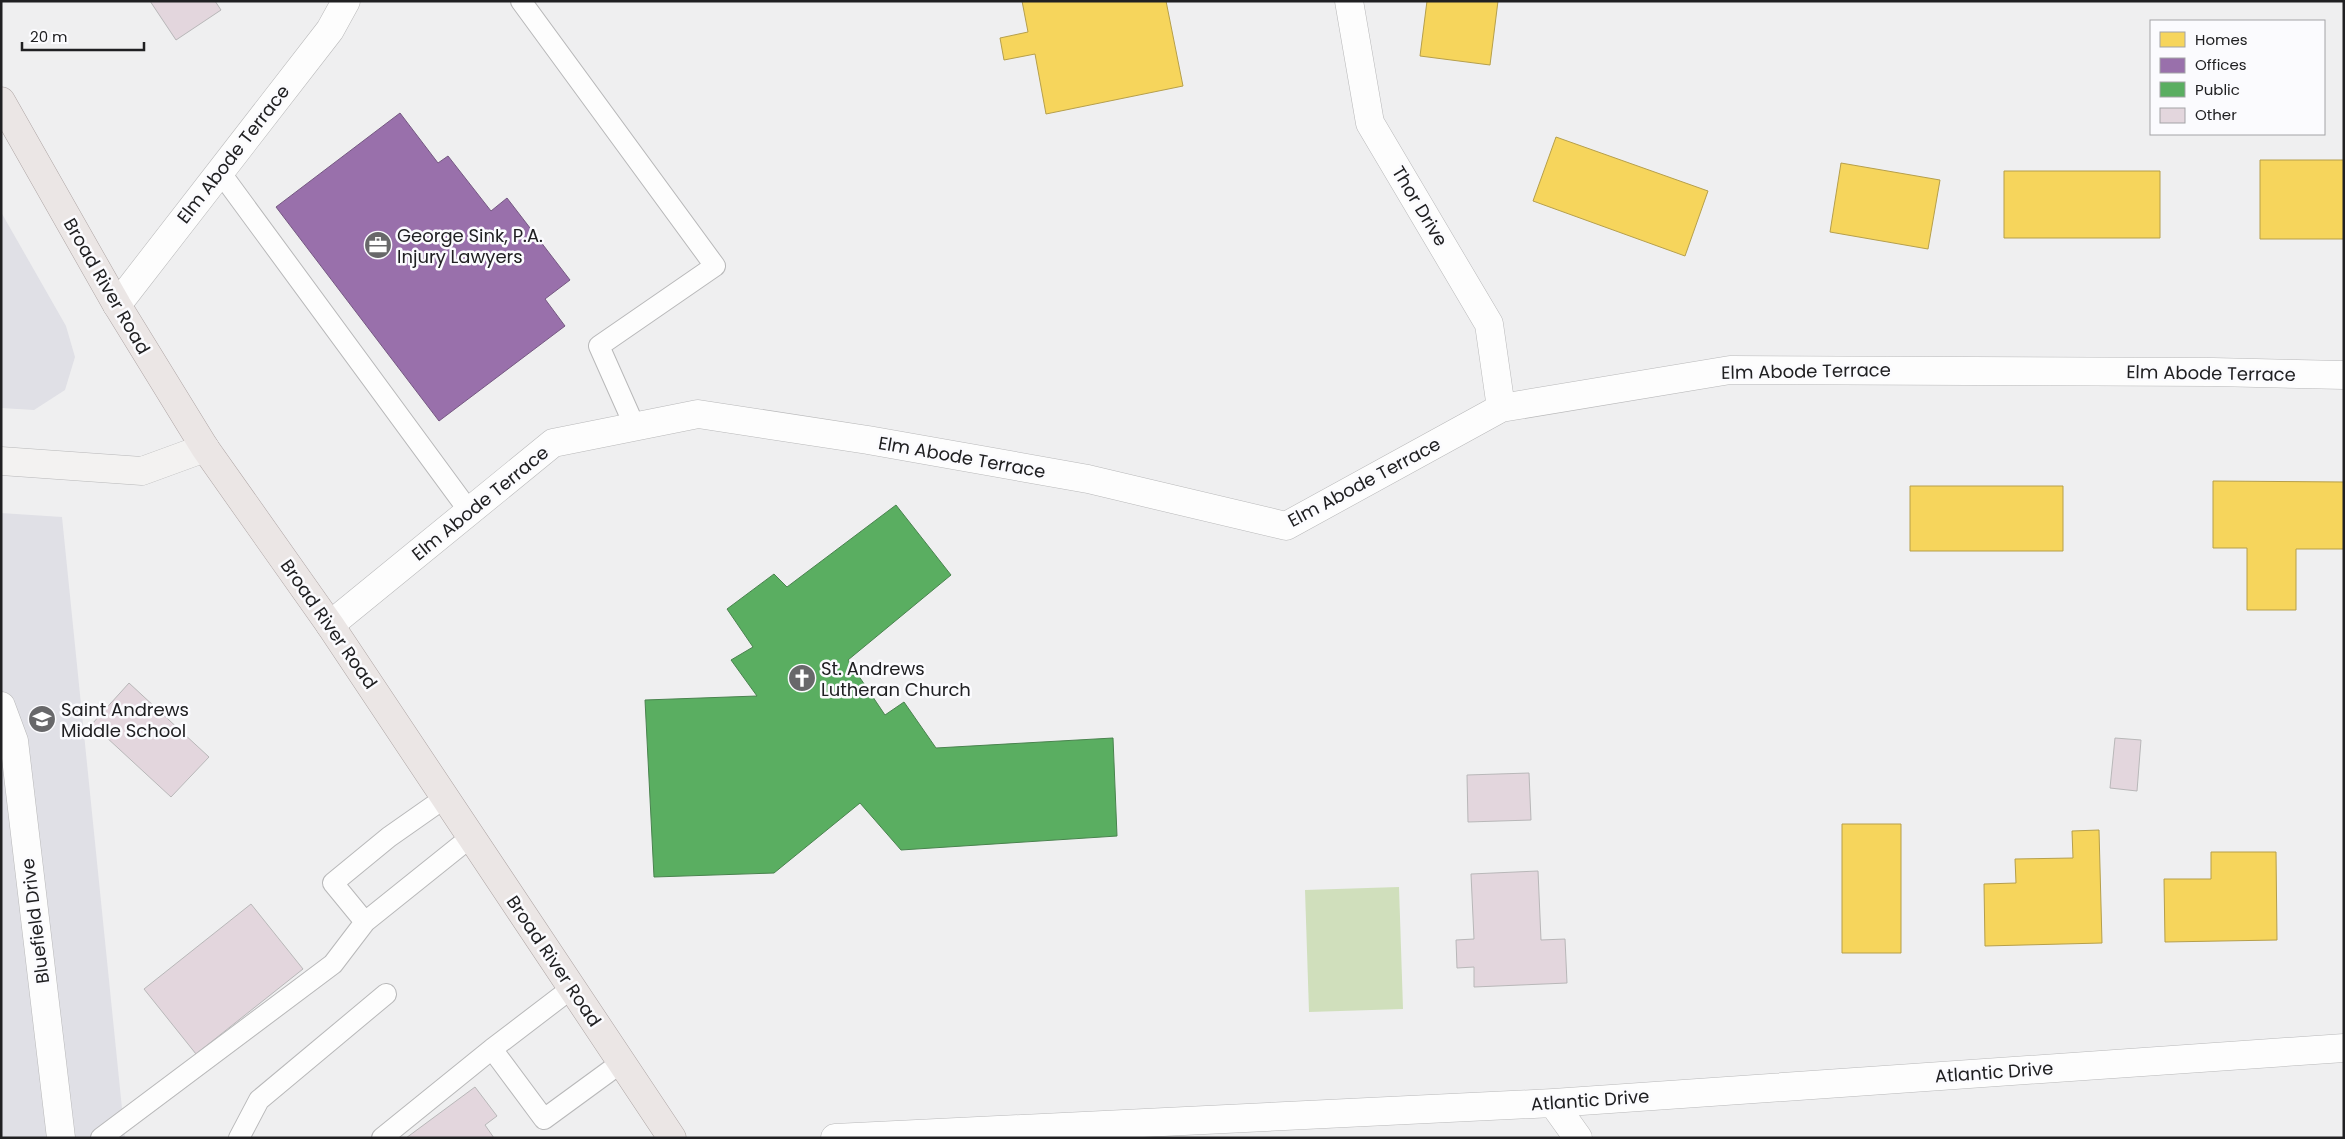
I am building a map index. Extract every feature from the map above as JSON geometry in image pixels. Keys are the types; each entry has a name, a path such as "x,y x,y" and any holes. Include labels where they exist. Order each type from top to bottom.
{"main road":[{"name":"Broad River Road","path":"1,101 117,305 205,448 330,624 672,1138"},
{"path":"1,460 142,471 205,448"}],"street":[{"name":"Elm Abode Terrace","path":"117,305 330,30 346,1"},
{"name":"Thor Drive","path":"1349,1 1370,123 1489,324 1501,408"},
{"name":"Elm Abode Terrace","path":"330,624 553,443 698,414 859,439 1088,480 1286,526 1501,408 1730,370 2213,372 2344,375"},
{"name":"Bluefield Drive","path":"1,706 14,741 61,1138"},
{"name":"Atlantic Drive","path":"835,1138 1003,1134 1552,1103 2344,1048"},
{"path":"1552,1103 1578,1138"}],"lane":[{"path":"521,1 715,266 599,346 635,427"},
{"path":"220,172 469,511"},
{"path":"365,922 333,883 389,837 446,797"},
{"path":"101,1138 333,964 365,922 472,837"},
{"path":"382,1138 492,1049 572,988"},
{"path":"239,1138 259,1100 386,994"},
{"path":"492,1049 544,1119 622,1062"}],"shaded area":[{"path":"1,212 66,326 75,357 65,390 34,410 1,408"},
{"name":"Saint Andrews Middle School","path":"1,513 62,517 125,1138 1,1138"}],"green space":[{"path":"1399,887 1403,1009 1309,1012 1305,890"}],"building: Homes":[{"path":"1022,1 1166,1 1183,86 1046,114 1035,54 1004,60 1000,38 1028,32"},
{"path":"1427,1 1498,1 1490,65 1420,56"},
{"path":"1556,137 1708,191 1685,256 1533,201"},
{"path":"2260,160 2344,160 2344,239 2260,239"},
{"path":"1841,163 1940,180 1928,249 1830,232"},
{"path":"2004,171 2160,171 2160,238 2004,238"},
{"path":"2213,481 2344,482 2344,549 2296,549 2296,610 2247,610 2247,548 2213,548"},
{"path":"1910,486 2063,486 2063,551 1910,551"},
{"path":"1842,824 1901,824 1901,953 1842,953"},
{"path":"2099,830 2102,943 1985,946 1984,884 2016,883 2015,859 2073,858 2072,831"},
{"path":"2211,852 2276,852 2277,940 2165,942 2164,879 2211,879"}],"building: Offices":[{"path":"400,113 438,163 448,156 491,211 507,198 570,280 545,299 565,326 439,421 276,207"}],"building: Public":[{"name":"St. Andrews Lutheran Church","path":"896,505 951,575 848,660 885,715 904,702 936,748 1113,738 1117,836 901,850 860,803 774,873 654,877 645,700 757,696 731,660 753,647 727,609 774,574 787,587"}],"building: Other":[{"path":"150,1 215,1 221,10 176,40"},
{"path":"129,683 209,757 171,797 92,724"},
{"path":"2115,738 2141,740 2137,791 2110,788"},
{"path":"1529,773 1531,820 1468,822 1467,775"},
{"path":"1538,871 1541,940 1565,939 1567,983 1474,987 1474,967 1457,968 1456,940 1474,939 1471,874"},
{"path":"251,904 303,969 196,1054 144,989"},
{"path":"475,1087 497,1116 485,1125 494,1138 406,1138"}],"place":[{"name":"George Sink, P.A. Injury Lawyers","path":"378,245"},
{"name":"St. Andrews Lutheran Church","path":"802,678"},
{"name":"Saint Andrews Middle School","path":"42,719"}]}
